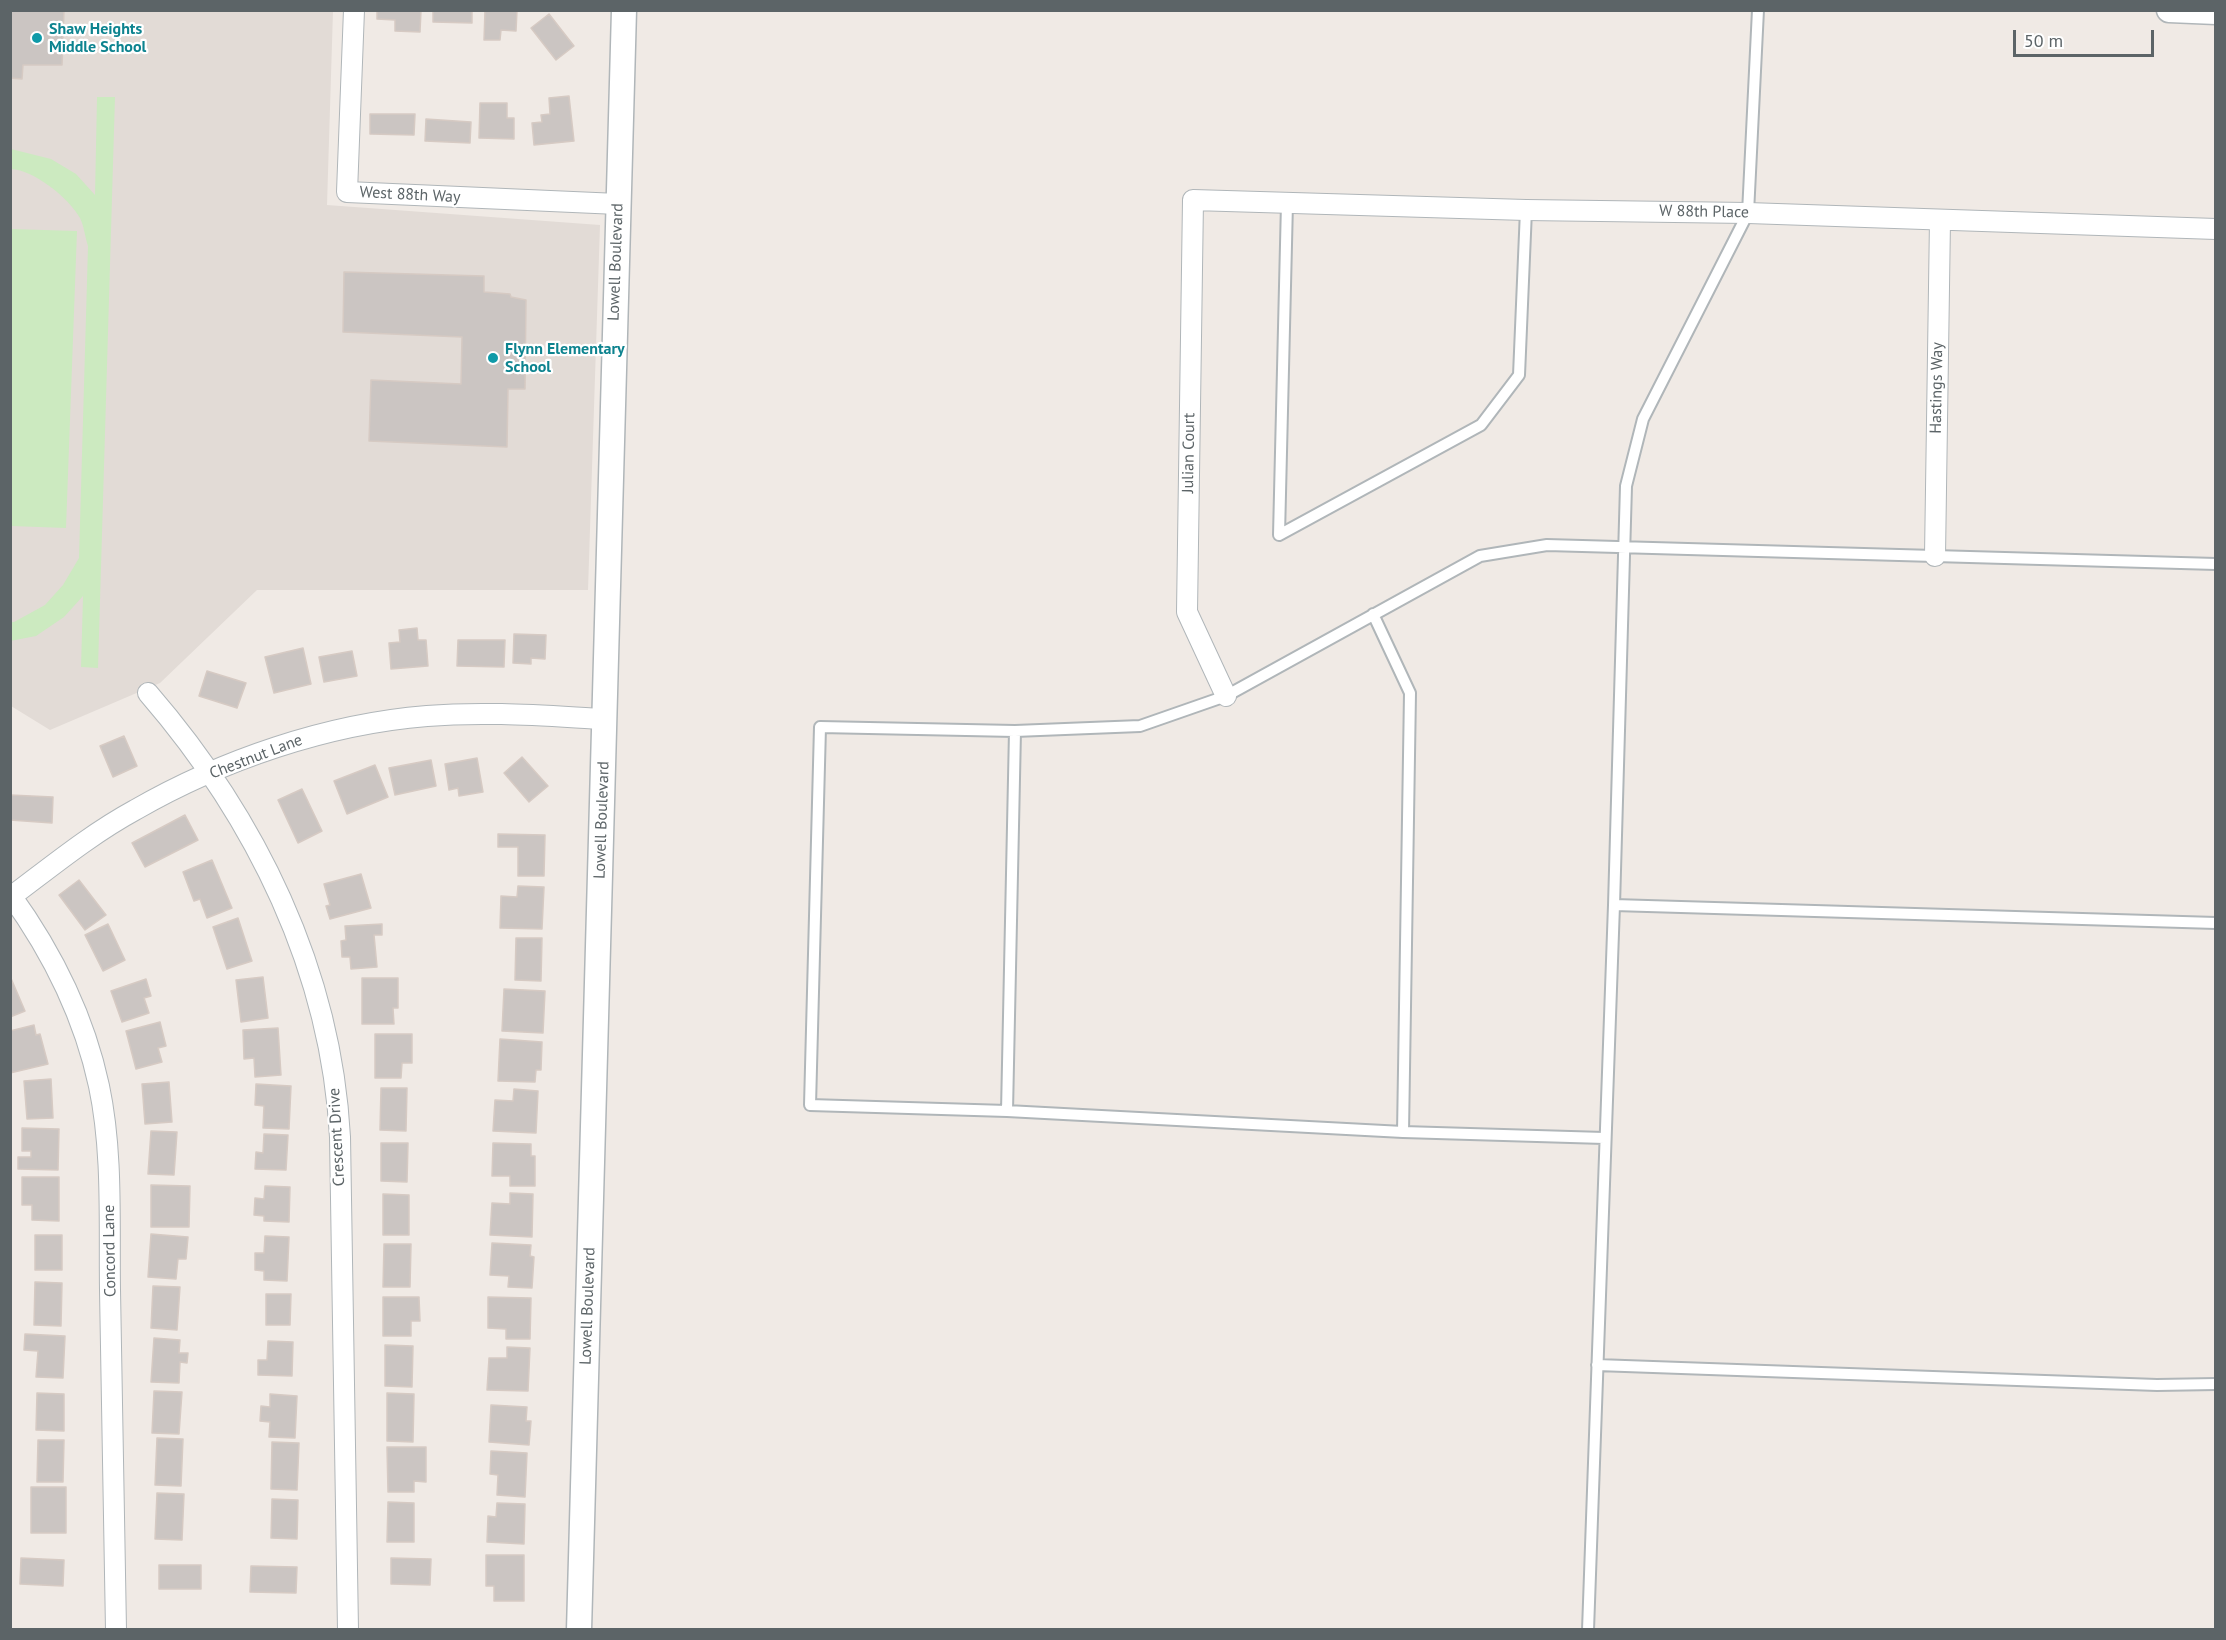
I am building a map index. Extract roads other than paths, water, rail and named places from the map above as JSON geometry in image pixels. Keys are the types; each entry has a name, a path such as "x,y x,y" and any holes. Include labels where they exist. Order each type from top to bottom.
{"street":[{"name":"West 88th Way","path":"354,10 347,192 618,204"},
{"name":"Lowell Boulevard","path":"579,1629 624,10"},
{"path":"2169,10 2208,11"},
{"name":"W 88th Place","path":"1193,200 1526,210 1748,213 2216,229"},
{"name":"Julian Court","path":"1193,200 1187,612 1226,696"},
{"name":"Hastings Way","path":"1935,556 1940,220"},
{"name":"Crescent Drive","path":"148,693 212,772 248,831 284,902 309,969 330,1051 340,1137 348,1629"},
{"name":"Chestnut Lane","path":"11,895 135,809 212,772 290,741 414,717 483,714 605,719"},
{"name":"Concord Lane","path":"11,895 35,930 66,987 86,1038 104,1117 109,1203 116,1629"}],"lane":[{"path":"1588,1629 1614,905 1626,486 1643,419 1748,213 1758,10"},
{"path":"1287,203 1279,535 1481,425 1519,375 1526,210"},
{"path":"1605,1138 1403,1132 1006,1111 810,1105 820,728 1015,731 1140,726 1226,696 1480,556 1547,545 2216,564"},
{"path":"1373,614 1410,693 1403,1132"},
{"path":"1006,1111 1015,731"},
{"path":"1614,905 2216,923"},
{"path":"1597,1365 2145,1385 2216,1384"}],"place":[{"name":"Shaw Heights Middle School","path":"37,38"},
{"name":"Flynn Elementary School","path":"493,358"}]}
